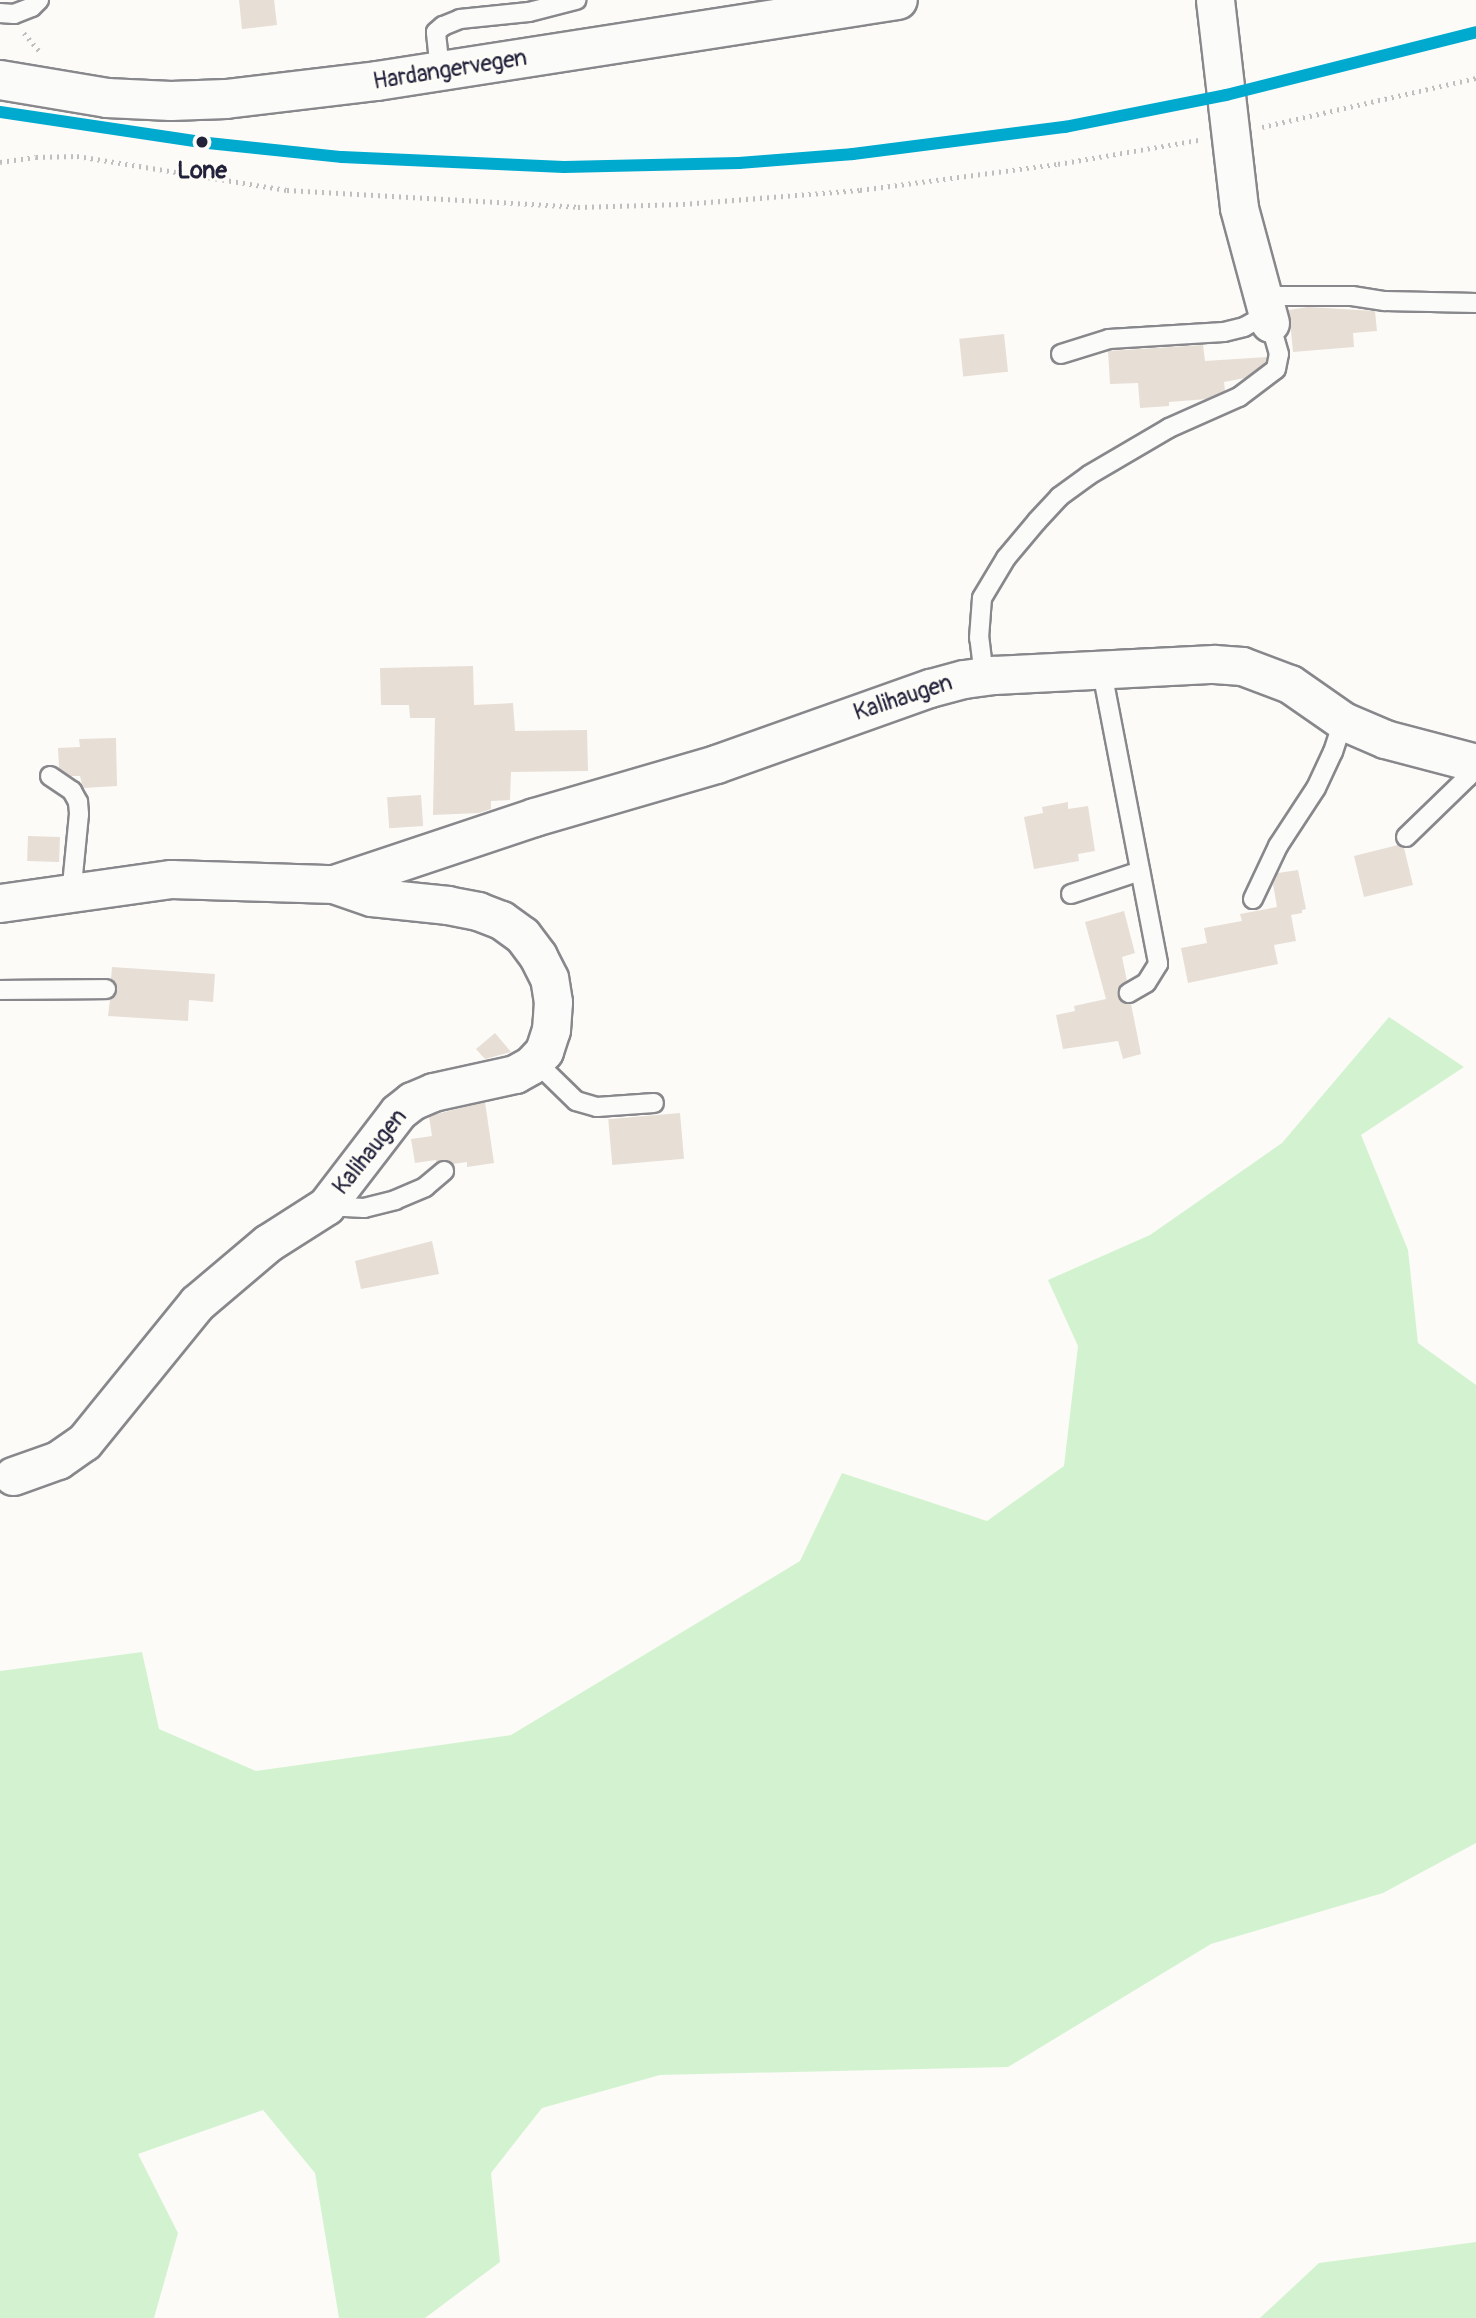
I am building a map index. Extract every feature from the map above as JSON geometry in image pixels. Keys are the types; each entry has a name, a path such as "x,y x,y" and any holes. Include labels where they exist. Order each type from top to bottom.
{"main road":[{"name":"Hardangervegen","path":"0,80 107,98 172,101 226,99 440,72 898,0"}],"street":[{"path":"1215,0 1239,208 1266,311"},
{"name":"Kalihaugen","path":"334,884 534,817 716,764 930,688 984,677 1214,664 1242,666 1290,684 1343,721 1385,739 1476,763"},
{"name":"Kalihaugen","path":"0,903 171,879 334,884 371,897 448,905 478,911 500,920 522,935 538,956 548,978 553,1002 551,1030 544,1051 535,1061 515,1074 433,1093 412,1101 398,1112 326,1206 268,1243 197,1303 84,1442 58,1460 13,1476"}],"lane":[{"path":"0,13 14,13 32,7 39,0"},
{"path":"440,72 436,32 443,26 460,19 496,17 576,0"},
{"path":"1061,354 1109,339 1224,332 1244,327 1266,311 1340,296 1385,301 1476,303"},
{"path":"984,677 979,638 982,598 989,583 1029,530 1059,497 1089,475 1169,428 1239,397 1276,369 1279,354 1266,311"},
{"path":"1102,672 1158,964 1146,983 1129,993"},
{"path":"1253,899 1278,846 1316,788 1343,721"},
{"path":"1406,837 1468,777 1476,763"},
{"path":"50,776 72,791 78,802 71,895"},
{"path":"1071,894 1140,871"},
{"path":"0,990 106,989"},
{"path":"535,1061 576,1101 597,1107 654,1103"},
{"path":"326,1206 364,1208 396,1200 425,1186 444,1171"}],"path":[{"path":"0,162 36,157 77,156 287,190 464,202 631,206 860,190 1058,164 1231,134 1476,78"}],"green space":[{"path":"1389,1017 1464,1067 1361,1135 1408,1250 1418,1343 1476,1385 1476,1843 1383,1893 1211,1944 1008,2067 660,2075 542,2108 491,2173 500,2262 425,2318 339,2318 315,2173 263,2110 138,2154 178,2233 154,2318 0,2318 0,1671 142,1652 159,1729 256,1771 511,1735 800,1561 842,1473 987,1521 1064,1466 1078,1346 1048,1280 1150,1235 1282,1143"},
{"path":"1476,2242 1476,2318 1260,2318 1319,2263"}],"building":[{"path":"239,0 274,0 277,25 242,29"},
{"path":"1308,307 1375,311 1377,331 1353,333 1354,347 1293,352 1289,310"},
{"path":"1004,334 1008,372 963,376 959,339"},
{"path":"1203,345 1205,361 1267,357 1266,363 1245,378 1224,382 1225,391 1207,399 1169,402 1169,406 1140,408 1138,383 1110,384 1108,351"},
{"path":"473,666 474,705 513,703 515,731 587,730 588,771 511,772 510,800 491,801 491,809 479,813 433,815 435,718 410,718 409,705 381,705 380,668"},
{"path":"116,738 117,786 83,788 80,776 71,776 59,768 58,748 80,747 79,739"},
{"path":"421,795 423,826 389,828 387,797"},
{"path":"1068,802 1068,809 1088,806 1095,851 1078,854 1079,861 1034,869 1024,817 1043,813 1042,807"},
{"path":"28,836 60,837 59,862 27,861"},
{"path":"1398,845 1404,848 1413,885 1364,897 1354,856"},
{"path":"1298,870 1306,909 1302,910 1302,913 1291,915 1296,941 1274,945 1278,964 1188,983 1181,948 1207,943 1204,928 1242,921 1240,914 1277,907 1273,884 1278,873"},
{"path":"1124,911 1135,953 1122,957 1127,981 1120,987 1118,994 1123,1002 1131,1004 1141,1054 1123,1059 1118,1041 1063,1049 1056,1015 1075,1011 1074,1006 1106,999 1085,922"},
{"path":"112,967 215,974 213,1002 189,1000 188,1021 108,1016 110,1000 117,990 111,979"},
{"path":"495,1033 511,1052 485,1059 476,1049"},
{"path":"485,1102 494,1163 467,1167 467,1162 453,1164 443,1160 415,1163 411,1139 432,1136 429,1116"},
{"path":"680,1113 684,1159 612,1165 608,1119"},
{"path":"432,1241 439,1274 361,1289 355,1261"}],"transit line":[{"path":"0,112 208,143 342,157 564,167 739,163 853,154 1065,127 1226,95 1476,32"}],"place":[{"name":"Lone","path":"202,142"}]}
